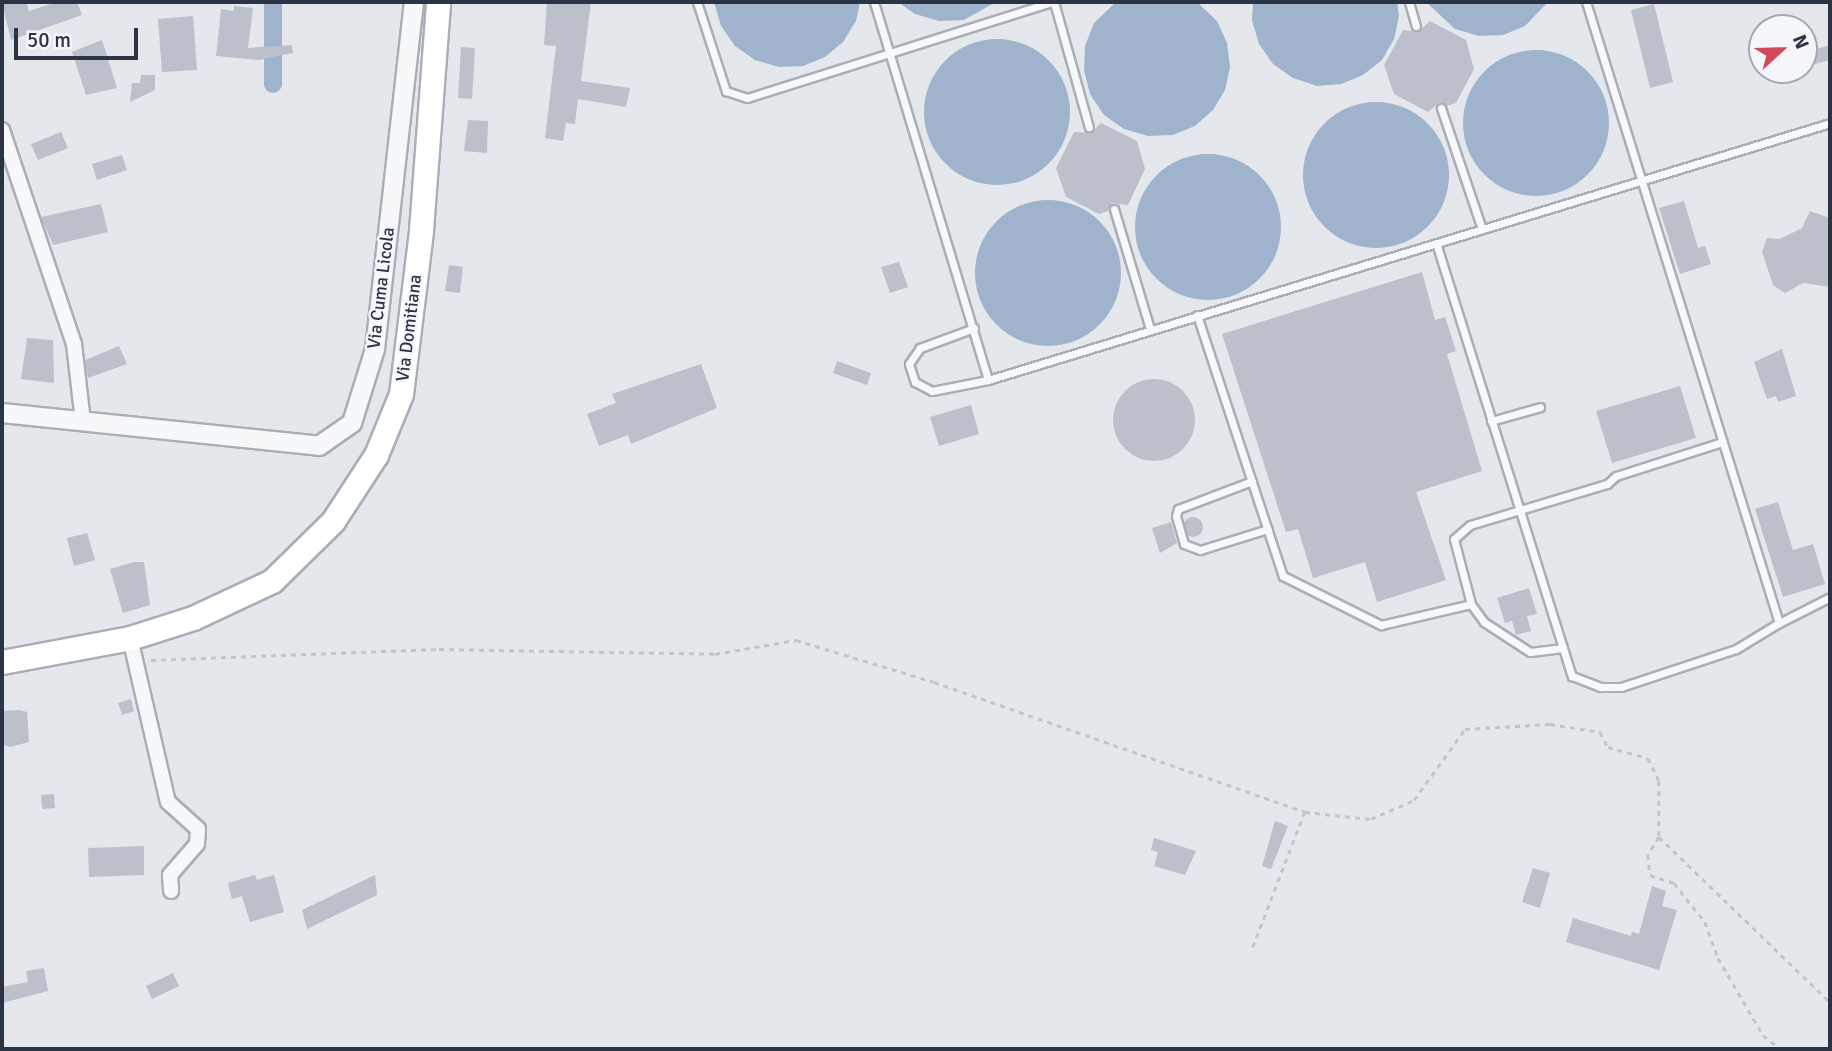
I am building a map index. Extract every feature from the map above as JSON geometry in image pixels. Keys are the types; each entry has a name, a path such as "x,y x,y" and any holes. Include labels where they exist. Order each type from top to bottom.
{"main road":[{"name":"Via Domitiana","path":"2,662 130,638 192,618 272,581 333,521 376,455 401,394 421,230 438,2"}],"street":[{"name":"Via Cuma Licola","path":"2,413 319,446 352,423 375,349 414,2"},
{"path":"2,130 74,344 83,422"},
{"path":"130,638 168,802 198,830 197,844 170,875 171,891"}],"lane":[{"path":"697,2 726,91 736,98 891,55 1053,2 1088,127"},
{"path":"874,2 988,380"},
{"path":"1409,2 1416,26"},
{"path":"1586,2 1779,623"},
{"path":"1441,108 1482,229"},
{"path":"974,328 920,348 912,356 910,373 932,391 988,380 1197,314 1437,246 1482,229 1830,123"},
{"path":"1114,209 1150,329"},
{"path":"1437,246 1572,676 1601,687 1621,687 1736,649 1830,597"},
{"path":"1197,314 1283,576 1381,625 1471,604"},
{"path":"1491,421 1540,407"},
{"path":"1563,648 1530,652 1499,634 1471,604 1454,538 1470,525 1606,484 1616,476 1722,442"},
{"path":"1252,481 1178,509 1176,516 1184,544 1200,551 1268,529"}],"path":[{"path":"134,661 439,649 715,654 796,640 934,681 1305,812 1371,820 1415,800 1465,729 1550,724 1600,732 1608,747 1648,758 1659,781 1659,837 1648,855 1650,875 1675,883 1705,922 1718,958 1750,1013 1763,1035 1780,1049"},
{"path":"1253,947 1305,812"},
{"path":"1659,837 1830,1002"}],"water":[{"path":"714,2 860,2 856,21 843,42 825,57 803,66 779,67 755,60 735,46 721,26"},
{"path":"898,2 996,2 964,20 939,21 915,14"},
{"path":"1116,2 1197,2 1217,21 1227,43 1230,67 1225,90 1213,110 1195,126 1173,135 1148,136 1124,129 1104,115 1090,94 1084,70 1085,46 1094,23"},
{"path":"1253,2 1397,2 1399,16 1394,39 1382,60 1363,75 1341,84 1317,86 1293,78 1273,64 1259,44 1252,20"},
{"path":"1426,2 1548,2 1525,26 1503,35 1479,36 1455,29"},
{"path":"997,39 1025,45 1049,60 1064,84 1070,112 1064,140 1049,164 1025,179 997,185 969,179 945,164 930,140 924,112 930,84 945,60 969,45"},
{"path":"1536,50 1564,56 1588,71 1603,95 1609,123 1603,151 1588,175 1564,190 1536,196 1508,190 1484,175 1469,151 1463,123 1469,95 1484,71 1508,56"},
{"path":"1376,102 1404,108 1428,123 1443,147 1449,175 1443,203 1428,227 1404,242 1376,248 1348,242 1324,227 1309,203 1303,175 1309,147 1324,123 1348,108"},
{"path":"1208,154 1236,159 1260,175 1276,199 1281,227 1276,255 1260,279 1236,295 1208,300 1180,295 1156,279 1140,255 1135,227 1140,199 1156,175 1180,159"},
{"path":"1048,200 1076,206 1100,221 1115,245 1121,273 1115,301 1100,325 1076,340 1048,346 1020,340 996,325 981,301 975,273 981,245 996,221 1020,206"}],"building":[{"path":"2,2 26,2 29,11 57,2 77,2 82,15 11,40"},
{"path":"547,2 591,2 581,81 630,88 626,107 578,99 575,124 566,123 563,141 545,138 556,46 544,45"},
{"path":"1654,4 1673,82 1650,88 1631,10"},
{"path":"234,6 253,8 248,48 292,45 293,53 259,60 216,56 221,9 234,11"},
{"path":"193,16 197,70 162,72 158,19"},
{"path":"1430,21 1466,40 1474,69 1456,103 1447,106 1440,102 1428,112 1394,94 1384,65 1403,30 1418,32"},
{"path":"102,40 117,88 86,95 72,52"},
{"path":"1830,45 1830,60 1818,63 1818,49"},
{"path":"461,47 475,48 472,99 458,98"},
{"path":"141,75 155,75 155,90 130,102 132,83 140,83"},
{"path":"468,120 488,121 487,153 464,151"},
{"path":"1101,123 1137,141 1145,169 1128,205 1112,203 1108,211 1099,214 1066,197 1056,168 1074,132 1091,133"},
{"path":"61,132 68,148 38,160 31,144"},
{"path":"122,155 127,170 97,180 92,164"},
{"path":"1684,201 1698,248 1705,246 1711,264 1680,274 1659,208"},
{"path":"101,204 108,232 53,245 41,217"},
{"path":"1810,211 1830,218 1830,287 1803,283 1785,293 1773,285 1762,252 1767,238 1780,239 1802,228"},
{"path":"899,262 908,287 890,293 881,267"},
{"path":"449,265 463,267 460,293 445,291"},
{"path":"1422,272 1435,320 1445,317 1456,351 1447,354 1482,471 1416,492 1446,580 1377,602 1365,562 1313,578 1298,529 1286,532 1222,334"},
{"path":"27,338 53,340 54,383 21,379"},
{"path":"119,346 127,364 88,378 85,360"},
{"path":"1782,349 1796,396 1778,402 1776,396 1767,399 1754,362"},
{"path":"837,361 871,373 867,385 833,373"},
{"path":"701,364 717,408 631,444 628,435 599,446 587,414 616,403 612,394"},
{"path":"1154,379 1170,383 1183,391 1191,404 1195,420 1191,436 1183,449 1170,457 1154,461 1138,457 1125,449 1117,436 1113,420 1117,404 1125,391 1138,383"},
{"path":"1680,386 1696,438 1612,463 1596,411"},
{"path":"971,405 979,434 939,446 930,417"},
{"path":"1778,502 1793,550 1813,544 1825,584 1783,597 1755,509"},
{"path":"1193,517 1200,520 1203,527 1200,534 1193,537 1186,534 1183,527 1186,520"},
{"path":"1171,522 1177,543 1160,553 1152,528"},
{"path":"87,533 95,560 74,566 67,538"},
{"path":"144,562 150,605 123,613 110,569"},
{"path":"1529,588 1537,614 1527,616 1531,631 1516,635 1512,621 1505,623 1497,598"},
{"path":"131,699 134,711 122,715 118,703"},
{"path":"2,711 27,712 29,742 10,747 2,744"},
{"path":"54,794 55,808 42,809 41,795"},
{"path":"1275,821 1288,826 1271,869 1262,866"},
{"path":"1154,838 1196,851 1185,875 1154,866 1158,852 1151,850"},
{"path":"144,846 144,875 89,877 88,848"},
{"path":"1533,868 1550,873 1540,908 1522,902"},
{"path":"255,875 257,880 274,875 284,912 250,922 242,896 232,899 228,883"},
{"path":"375,875 377,895 307,929 302,910"},
{"path":"1652,886 1666,891 1662,906 1677,910 1659,970 1566,942 1573,918 1631,936 1632,932 1639,934"},
{"path":"44,968 48,991 2,1003 2,987 28,982 26,971"},
{"path":"173,973 179,986 152,999 146,986"}],"waterway":[{"path":"273,2 273,84"}]}
